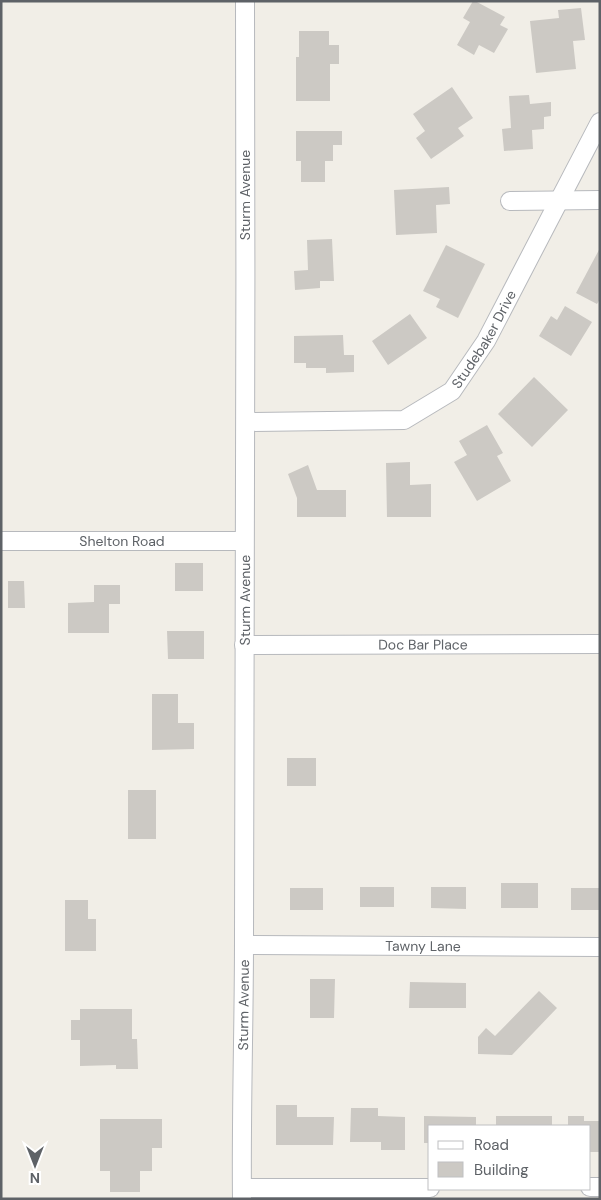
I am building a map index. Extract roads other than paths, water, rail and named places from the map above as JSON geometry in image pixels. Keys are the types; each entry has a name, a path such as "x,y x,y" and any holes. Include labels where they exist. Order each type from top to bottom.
{"street":[{"name":"Sturm Avenue","path":"242,1194 246,422 245,1"},
{"name":"Studebaker Drive","path":"246,422 404,420 452,391 486,341 600,122"},
{"path":"510,201 600,200"},
{"name":"Shelton Road","path":"1,541 244,541"},
{"name":"Doc Bar Place","path":"244,645 600,644"},
{"name":"Tawny Lane","path":"244,945 600,947"},
{"path":"242,1194 428,1188"}]}
